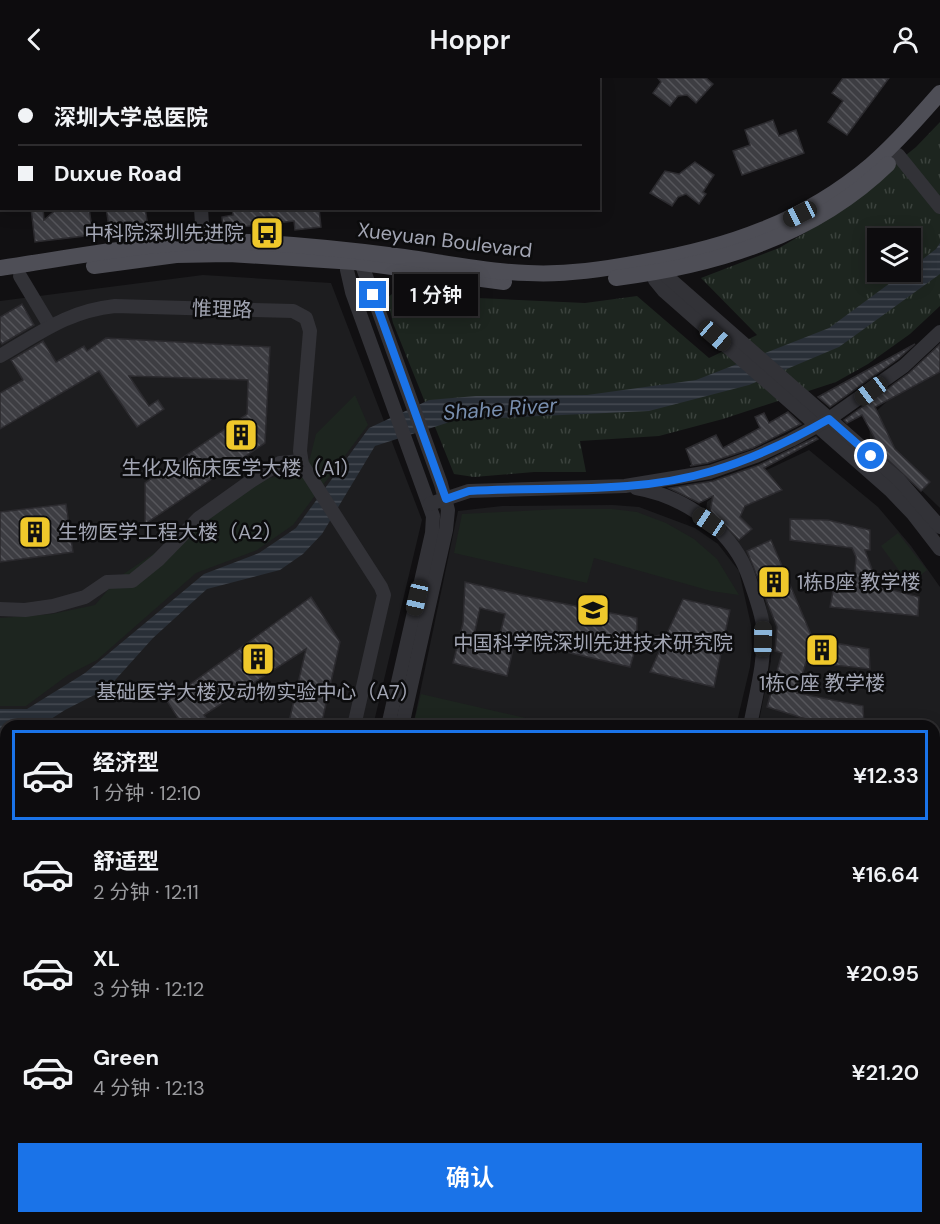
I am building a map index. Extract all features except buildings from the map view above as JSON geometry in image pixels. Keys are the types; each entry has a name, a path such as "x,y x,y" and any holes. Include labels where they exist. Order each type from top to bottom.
{"main road":[{"name":"Xueyuan Boulevard","path":"654,268 750,236 828,198 870,165 909,129 940,93"},
{"name":"Xueyuan Boulevard","path":"0,268 157,245 203,241 249,242 503,272 573,272 654,268 729,255 796,230 837,206 857,191 898,155 940,108"},
{"name":"Xueyuan Boulevard","path":"0,279 157,257 209,253 353,256"}],"street":[{"path":"898,155 940,207"},
{"path":"201,210 203,241"},
{"path":"353,256 401,374 446,499 448,521 403,720"},
{"path":"353,256 348,280 430,504 433,527 388,720"},
{"path":"654,268 803,396 823,423 901,501 940,549"},
{"path":"654,268 664,291 788,400 823,423 899,480 940,527"},
{"path":"20,276 50,326"},
{"name":"惟理路","path":"1,353 71,315 93,308 115,306 293,311 306,318 310,331 300,451 302,463"},
{"path":"430,504 469,491 625,486 710,472 756,456 823,423 904,366 940,332"},
{"path":"0,609 26,610 53,606 85,597 107,582 132,581 158,560 199,518 242,488 280,463 302,463 384,595 355,720"},
{"path":"625,486 661,493 678,501 709,522 732,545 742,561 764,625 763,652 751,720"}],"shaded area":[{"path":"203,275 331,283 422,520 374,720 0,720 0,301"},
{"path":"940,352 940,508 870,440 869,418"},
{"path":"809,450 878,507 911,546 940,587 940,720 759,720 771,661 771,631 765,601 757,578 740,545 706,513 707,502 716,494"},
{"name":"中国科学院深圳先进技术研究院","path":"613,505 639,507 695,528 718,544 739,571 751,625 750,667 737,720 414,720 458,511 502,506"}],"green space":[{"path":"940,122 940,306 910,334 868,364 836,382 723,419 659,436 580,441 586,472 534,472 474,477 454,474 393,323 387,298 392,294 585,303 637,296 709,358 757,335 701,278 779,248 820,224 916,147"},
{"path":"355,395 368,425 293,525 257,550 196,573 97,660 68,675 26,706 0,706 0,618 52,614 95,605 119,577 264,479 298,473 310,458 316,434"},
{"path":"612,509 637,512 666,523 694,539 717,559 739,595 711,591 594,558 587,583 454,553 462,514"},
{"path":"898,533 927,570 909,584 881,546"},
{"path":"421,694 534,720 414,720"}],"water":[{"name":"Shahe River","path":"940,243 940,274 839,347 749,385 649,411 456,420 375,446 322,534 303,554 280,570 207,589 153,638 108,688 49,720 0,720 0,709 27,709 85,673 204,574 259,553 296,528 369,428 429,400 476,396 587,395 696,380 829,328 891,282 921,282 921,260"}],"place":[{"name":"中科院深圳先进院","path":"267,233"},
{"name":"生化及临床医学大楼（A1）","path":"241,435"},
{"name":"生物医学工程大楼（A2）","path":"35,532"},
{"name":"1栋B座 教学楼","path":"774,582"},
{"name":"中国科学院深圳先进技术研究院","path":"593,610"},
{"name":"1栋C座 教学楼","path":"822,650"},
{"name":"基础医学大楼及动物实验中心（A7）","path":"258,659"}],"route":[{"path":"373,295 446,499 469,491 625,486 710,472 756,456 829,419 871,456"}]}
